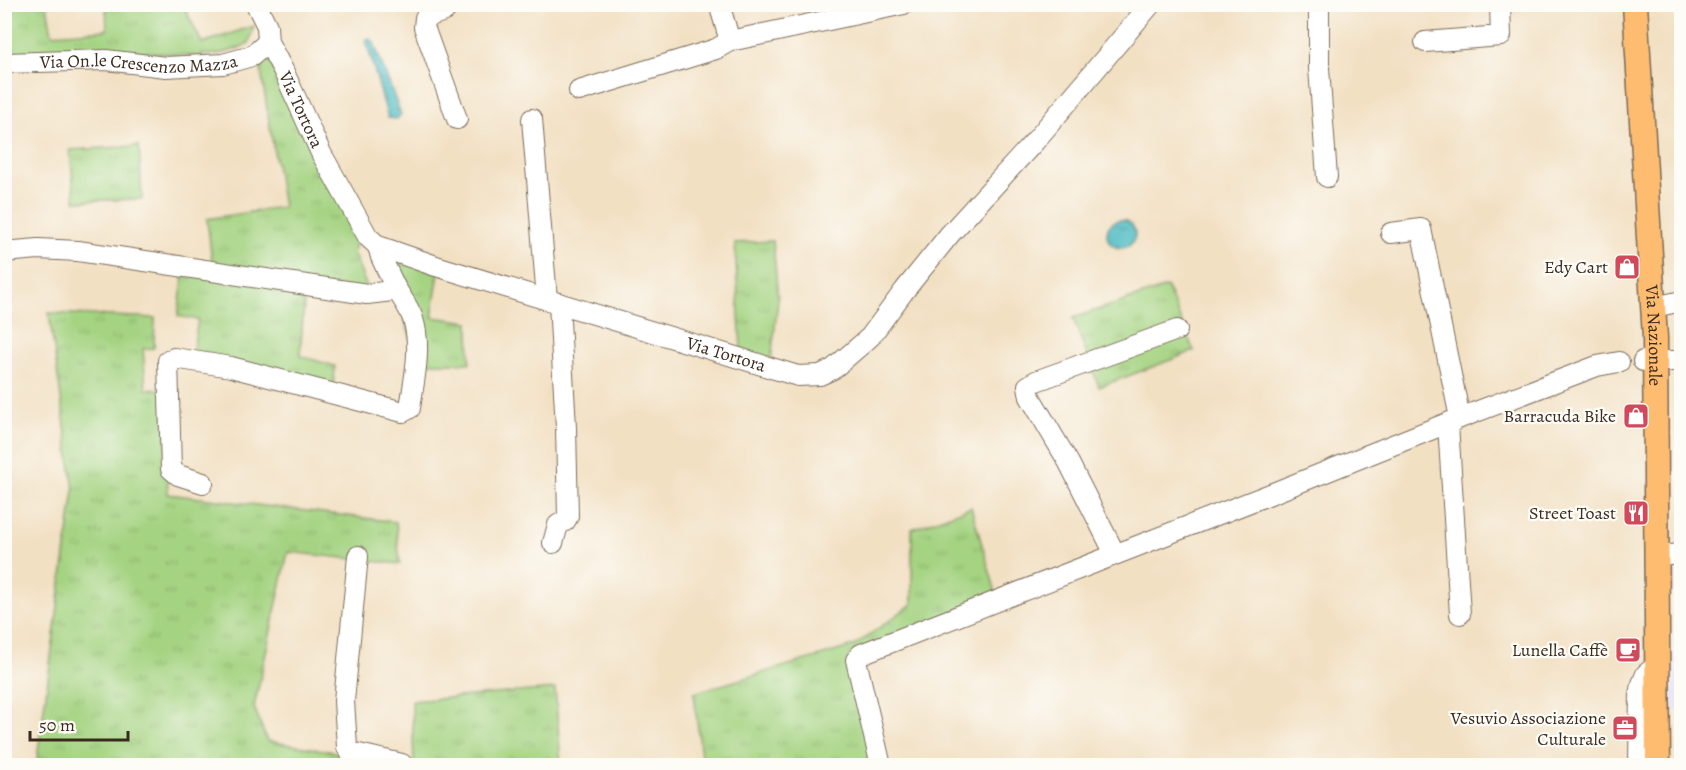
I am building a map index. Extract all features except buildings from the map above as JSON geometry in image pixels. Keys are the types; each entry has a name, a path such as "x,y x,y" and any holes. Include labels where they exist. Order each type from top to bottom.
{"main road":[{"name":"Via Nazionale","path":"1635,4 1654,307 1649,361 1657,556 1658,765"}],"street":[{"name":"Via Tortora","path":"256,4 267,26 268,42 332,173 368,237 378,246 798,376 820,375 833,369 870,337 950,234 1012,168 1150,4"},
{"path":"447,4 448,7 444,11 425,18 424,27 457,119"},
{"path":"719,4 730,41"},
{"path":"579,92 716,48 730,41 904,4"},
{"path":"1319,4 1319,68 1327,177"},
{"path":"1425,42 1501,36 1500,4"},
{"name":"Via On.le Crescenzo Mazza","path":"4,63 106,60 166,67 223,64 252,56 268,42"},
{"path":"532,119 566,428 568,516 566,521 558,525 553,543"},
{"path":"1392,233 1421,229 1454,421 1460,614"},
{"path":"203,483 178,475 171,469 168,361 174,358 231,366 403,412 410,408 417,359 413,320 406,304 394,287 378,246"},
{"path":"4,252 38,249 78,251 367,294 392,291 394,287"},
{"path":"1654,307 1682,301"},
{"path":"1115,554 1069,464 1030,397 1028,386 1036,381 1177,330"},
{"path":"1649,361 1682,361"},
{"path":"881,765 856,660 861,654 1454,421 1597,366 1619,362"},
{"path":"1657,556 1682,554"},
{"path":"357,556 344,701 347,747 350,752 402,765"},
{"path":"1639,765 1640,689 1646,674 1658,665"}],"shaded area":[{"path":"1681,558 1681,710 1673,711 1674,559"}],"green space":[{"path":"106,4 183,5 202,43 254,26 249,43 234,50 202,56 121,50 5,55 5,5 47,5 52,34 107,30"},
{"path":"268,56 357,234 353,253 369,292 213,269 207,219 283,207 259,59"},
{"path":"139,146 142,199 75,201 70,150"},
{"path":"773,241 778,300 771,361 741,350 735,243"},
{"path":"384,255 439,273 432,317 469,322 470,363 419,363"},
{"path":"184,272 305,290 300,356 335,366 333,393 192,356 198,320 178,316"},
{"path":"1167,287 1194,351 1099,387 1073,318"},
{"path":"49,313 155,318 154,348 143,349 146,389 164,390 168,494 396,522 400,564 288,552 254,707 267,741 335,752 385,765 36,766 74,490"},
{"path":"971,507 997,596 857,652 875,759 839,766 702,765 694,693 854,646 912,604 912,529"},
{"path":"555,689 561,765 414,765 412,701"}],"water":[{"path":"366,40 373,41 401,114 397,119 388,118"},
{"path":"1121,220 1131,224 1135,234 1131,244 1121,248 1111,244 1107,234 1111,224"}],"place":[{"name":"Edy Cart","path":"1627,267"},
{"name":"Barracuda Bike","path":"1636,416"},
{"name":"Street Toast","path":"1636,513"},
{"name":"Lunella Caffè","path":"1628,650"},
{"name":"Vesuvio Associazione Culturale","path":"1625,728"}]}
